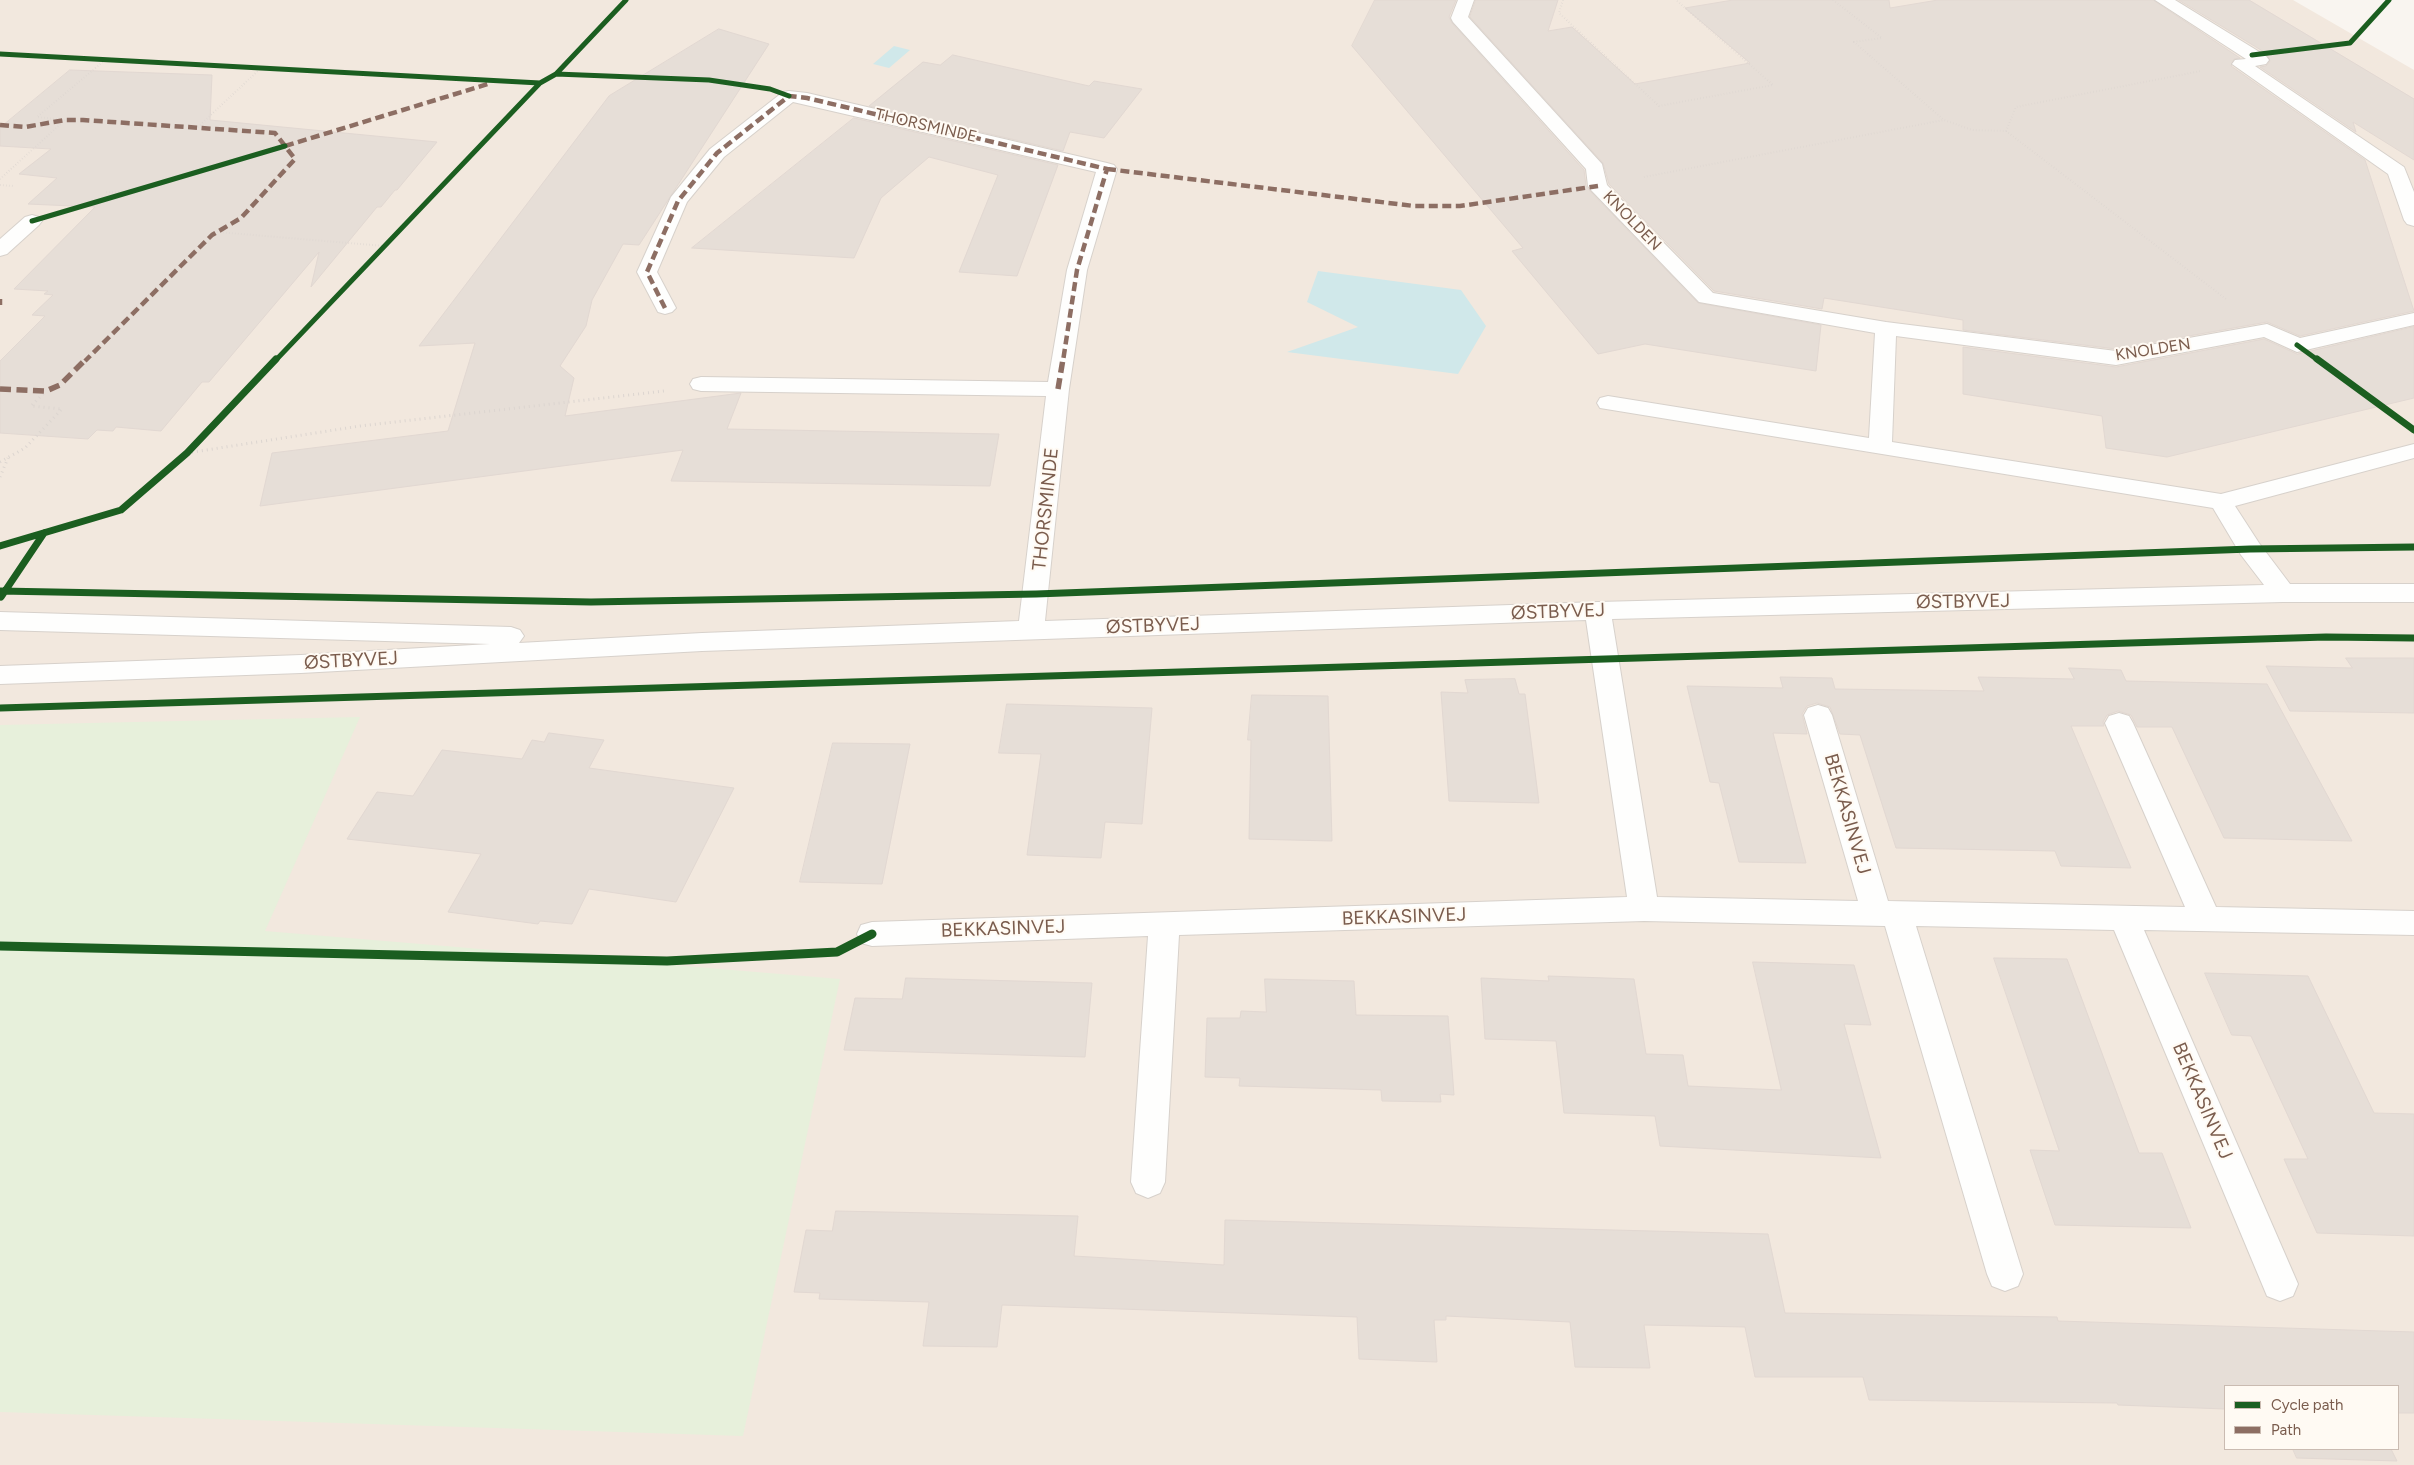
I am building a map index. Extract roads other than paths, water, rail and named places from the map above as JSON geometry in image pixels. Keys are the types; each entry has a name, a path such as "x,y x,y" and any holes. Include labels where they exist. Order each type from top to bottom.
{"street":[{"name":"KNOLDEN","path":"1466,0 1459,18 1594,168 1598,186 1706,298 1886,328 2116,358 2267,330 2297,345 2414,319"},
{"path":"2163,0 2260,60 2241,64 2396,171 2414,218"},
{"name":"THORSMINDE","path":"665,308 647,272 678,201 717,153 788,96 806,98 1107,169 1077,270 1058,389 1032,630"},
{"path":"0,250 32,221"},
{"path":"1880,446 1886,328"},
{"path":"700,384 1058,389"},
{"path":"1608,403 2221,502 2414,451"},
{"path":"2221,502 2250,549 2283,593"},
{"name":"ØSTBYVEJ","path":"0,675 301,664 702,642 1032,630 1598,611 2283,593 2414,593"},
{"path":"1598,611 1644,909"},
{"name":"ØSTBYVEJ","path":"0,621 702,642"},
{"name":"BEKKASINVEJ","path":"1818,715 1887,914 2004,1274"},
{"path":"2119,723 2206,919"},
{"name":"BEKKASINVEJ","path":"872,934 1644,909 2414,923"},
{"name":"BEKKASINVEJ","path":"2124,918 2280,1284"},
{"path":"1148,1182 1164,924"}],"water":[{"path":"894,46 910,50 889,68 873,64"},
{"path":"1318,271 1461,290 1486,326 1458,374 1287,352 1358,327 1307,302"}]}
